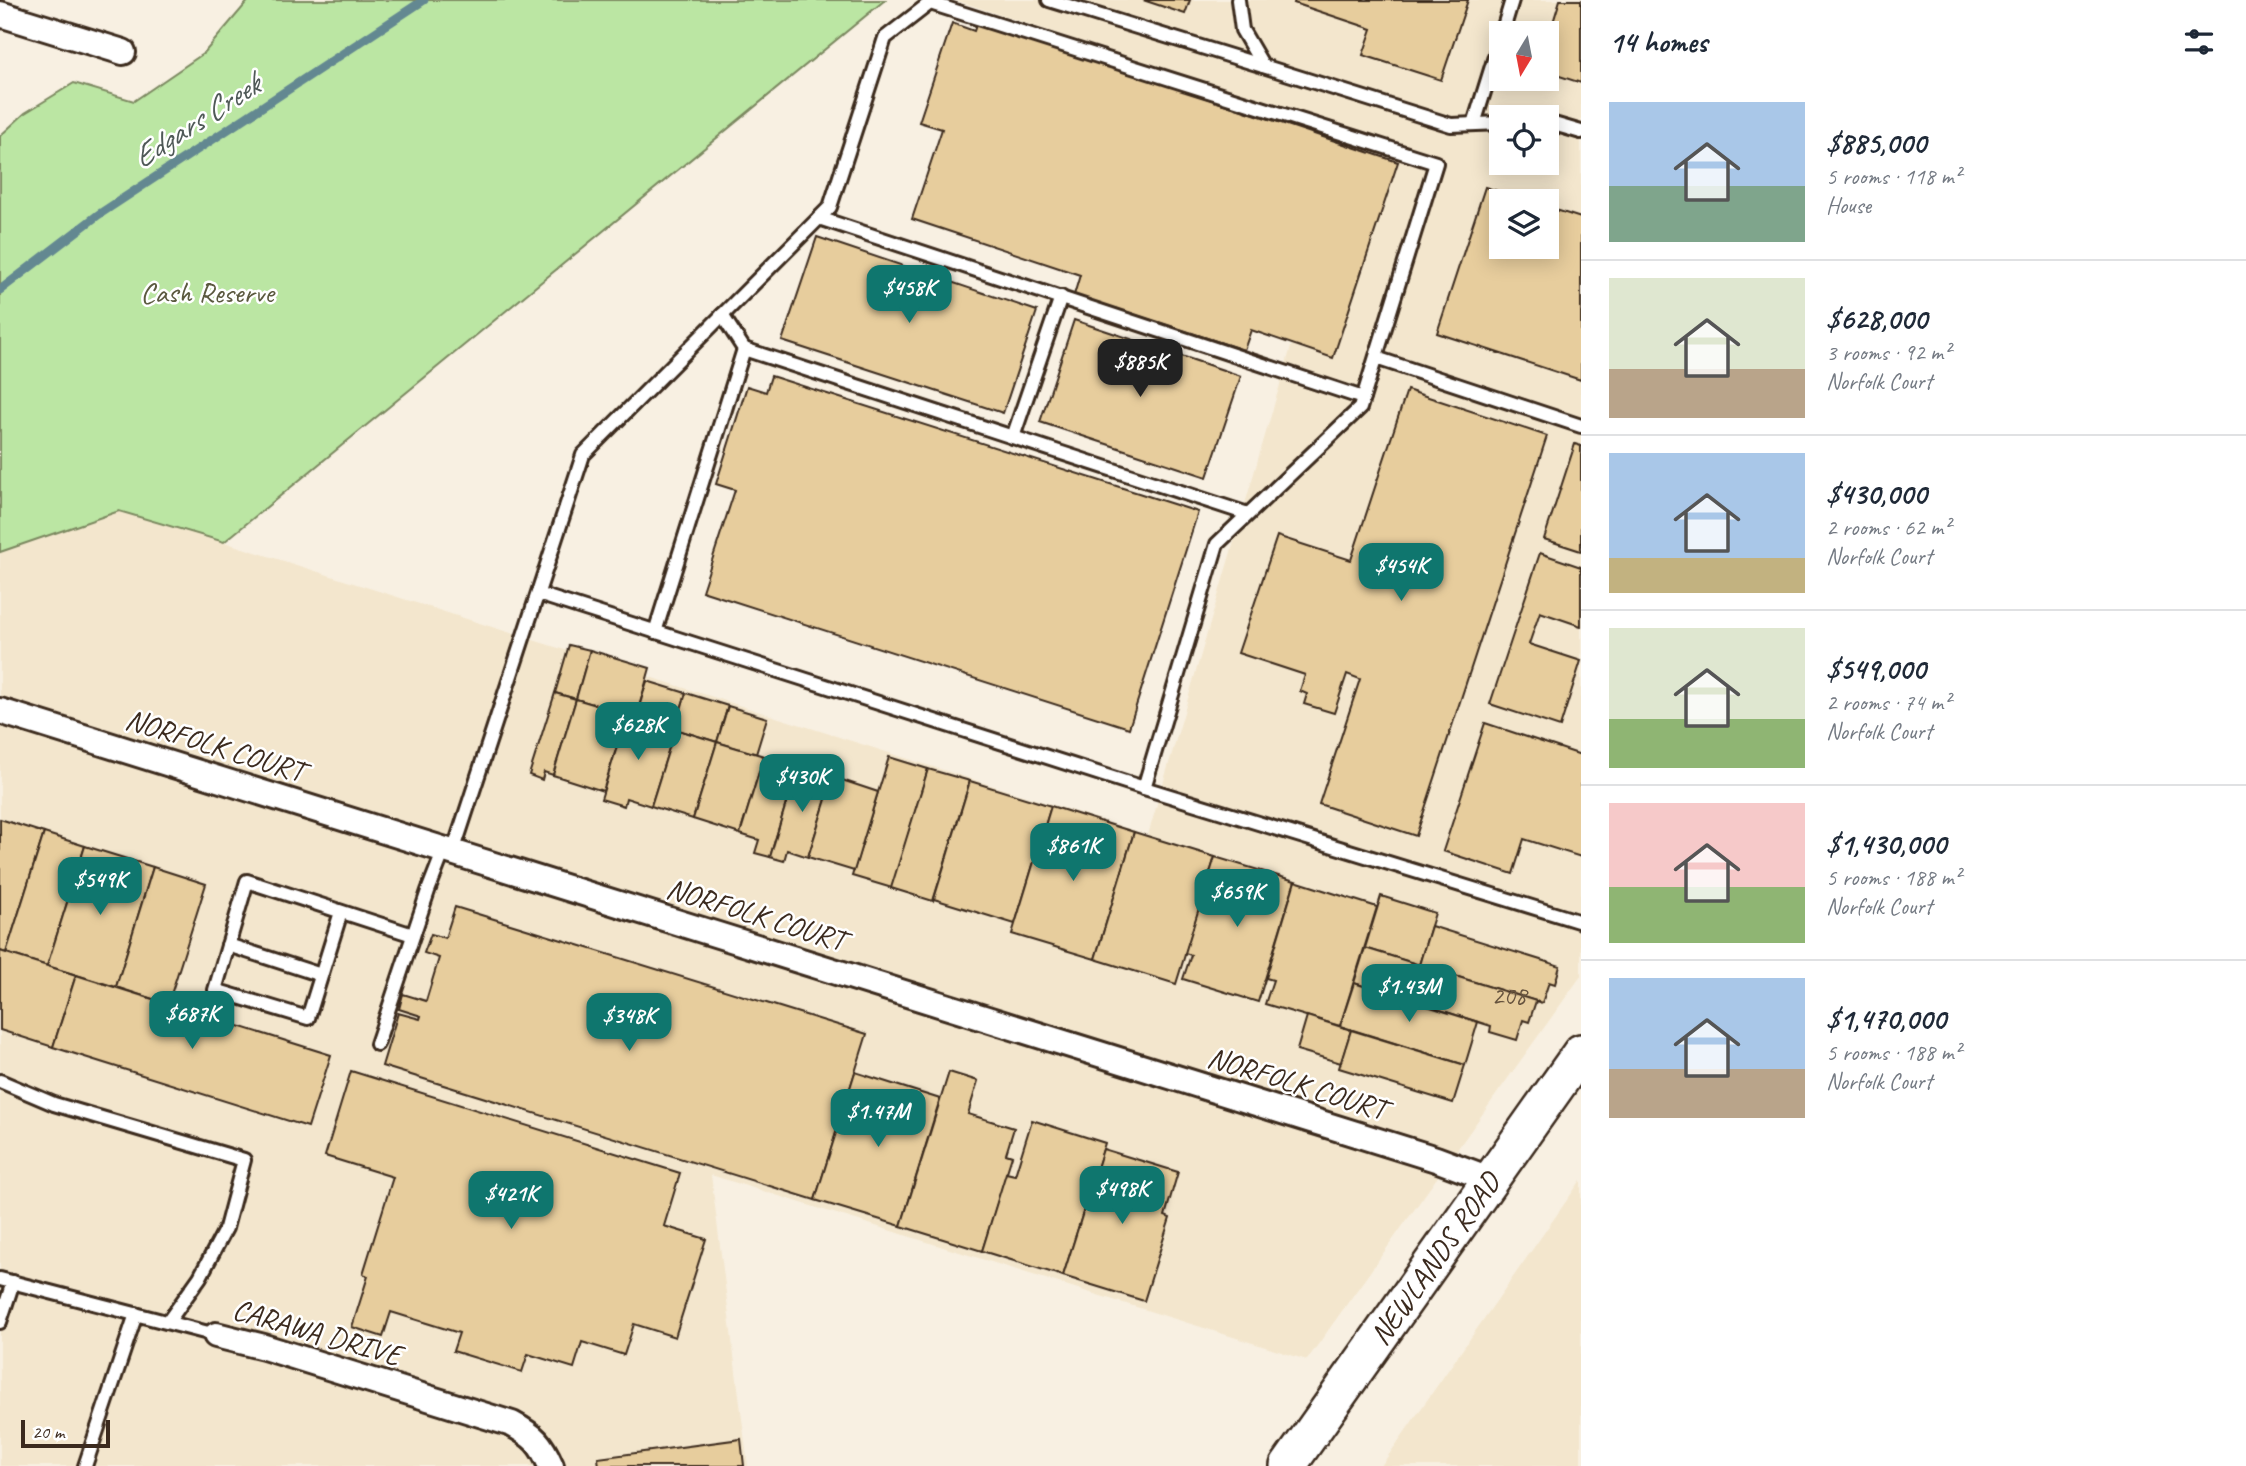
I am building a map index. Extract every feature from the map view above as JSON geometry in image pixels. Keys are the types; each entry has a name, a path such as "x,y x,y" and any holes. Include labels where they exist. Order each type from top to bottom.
{"street":[{"path":"0,13 123,52"},
{"name":"NORFOLK COURT","path":"0,711 1436,1159 1492,1180"},
{"name":"NEWLANDS ROAD","path":"1288,1466 1581,1052"},
{"name":"CARAWA DRIVE","path":"216,1335 264,1347 512,1424 529,1433 542,1446 551,1466"}],"lane":[{"path":"1049,0 1451,125 1489,123"},
{"path":"1238,0 1242,30 1263,66"},
{"path":"1506,21 1512,0"},
{"path":"377,1044 413,935 449,851 583,455 830,207 886,38 930,3 1436,163 1360,408 1217,544 1144,788"},
{"path":"1474,124 1489,76"},
{"path":"1559,126 1581,132"},
{"path":"819,218 1363,398"},
{"path":"1013,437 1060,298"},
{"path":"722,315 744,349 1248,514"},
{"path":"655,632 744,349"},
{"path":"1376,358 1581,426"},
{"path":"538,594 1144,788 1581,922"},
{"path":"341,912 308,1018 215,990 247,881 413,935"},
{"path":"228,945 321,975"},
{"path":"0,1081 54,1104 244,1160 226,1228 200,1277 168,1322"},
{"path":"0,1322 6,1280"},
{"name":"CARAWA DRIVE","path":"6,1280 216,1335"},
{"path":"85,1466 136,1314"}],"shaded area":[{"path":"955,0 1581,0 1581,976 1307,1360 711,1175 748,1466 0,1466 0,552 119,511 1148,835 1354,132"},
{"path":"1581,1180 1581,1466 1381,1466"}],"green space":[{"name":"Cash Reserve","path":"249,0 885,0 224,542 119,511 0,552 0,136 25,113 74,83 134,101 204,53"}],"building":[{"path":"1143,0 1190,0 1185,14"},
{"path":"1295,0 1468,0 1441,80 1363,55 1372,29 1294,3"},
{"path":"1560,0 1581,0 1581,83 1559,76 1559,21 1554,21"},
{"path":"977,22 1398,162 1333,358 1251,330 1244,350 1074,295 1080,275 912,219 942,129 919,122 952,23 974,31"},
{"path":"1485,187 1491,189 1489,189 1489,259 1559,259 1559,211 1581,218 1581,380 1437,333"},
{"path":"817,237 1037,311 1003,413 782,341"},
{"path":"1074,320 1241,376 1207,477 1040,422"},
{"path":"771,376 1198,512 1129,728 702,591 735,490 716,484 747,386 766,392"},
{"path":"1407,390 1547,436 1416,836 1319,804 1360,679 1347,674 1334,713 1304,704 1307,694 1300,691 1305,675 1238,653 1277,536 1351,560"},
{"path":"1575,444 1581,446 1581,551 1544,539"},
{"path":"1540,553 1581,567 1581,626 1540,612 1529,644 1581,661 1560,727 1490,704"},
{"path":"569,645 590,650 576,699 555,693"},
{"path":"590,650 650,668 636,717 576,699"},
{"path":"647,681 686,693 675,729 636,717"},
{"path":"555,693 576,699 553,775 544,772 542,780 529,775"},
{"path":"686,693 728,706 717,742 675,729"},
{"path":"576,699 627,714 603,791 553,775"},
{"path":"728,706 767,718 756,754 717,742"},
{"path":"627,714 675,729 651,806 626,798 624,806 601,799"},
{"path":"1485,723 1581,755 1581,857 1524,839 1513,874 1443,851"},
{"path":"675,729 717,742 693,819 651,806"},
{"path":"717,742 764,756 740,834 693,819"},
{"path":"764,756 797,767 770,857 755,853 759,840 740,834"},
{"path":"889,757 928,769 892,888 852,876"},
{"path":"797,767 833,777 808,857 787,850 784,861 770,857"},
{"path":"928,769 970,781 933,901 891,888"},
{"path":"833,777 878,792 854,871 808,857"},
{"path":"970,781 1051,806 1015,924 934,899"},
{"path":"1051,806 1134,832 1095,959 1012,934"},
{"path":"0,819 44,833 6,953 0,951"},
{"path":"1134,832 1215,857 1176,984 1095,959"},
{"path":"44,833 85,846 47,966 6,953"},
{"path":"85,846 153,867 116,987 47,966"},
{"path":"1215,857 1295,881 1258,1002 1183,979 1191,955 1185,953"},
{"path":"153,867 206,884 168,1004 116,987"},
{"path":"1295,881 1377,907 1340,1026 1265,1004 1273,980 1266,978"},
{"path":"1381,896 1435,913 1419,965 1365,948"},
{"path":"455,907 867,1034 815,1200 382,1066 398,1013 420,1019 421,1016 399,1009 403,994 426,1001 439,958 424,953 431,934 445,938"},
{"path":"1431,926 1560,966 1555,984 1549,982 1542,1003 1419,965"},
{"path":"1365,948 1536,1001 1529,1022 1523,1020 1517,1040 1490,1032 1491,1026 1354,983"},
{"path":"0,951 76,975 53,1047 0,1030"},
{"path":"76,975 331,1055 308,1127 53,1047"},
{"path":"1354,983 1478,1022 1465,1065 1340,1026"},
{"path":"1307,1016 1351,1030 1341,1063 1297,1050"},
{"path":"1351,1030 1465,1065 1453,1103 1339,1068"},
{"path":"351,1071 680,1173 664,1226 706,1239 675,1337 634,1324 624,1355 582,1342 574,1368 528,1354 522,1372 453,1351 459,1333 391,1312 383,1337 352,1327 368,1276 363,1274 393,1177 325,1156"},
{"path":"855,1072 940,1099 901,1226 815,1200"},
{"path":"949,1072 978,1081 968,1114 1014,1128 1006,1154 1012,1156 982,1251 901,1226"},
{"path":"1032,1120 1105,1143 1063,1276 982,1251 1006,1173 1015,1175"},
{"path":"1103,1149 1178,1172 1165,1216 1170,1218 1144,1301 1063,1276"},
{"path":"741,1439 744,1466 599,1466 598,1458"}],"waterway":[{"name":"Edgars Creek","path":"0,290 98,215 424,0"}]}
